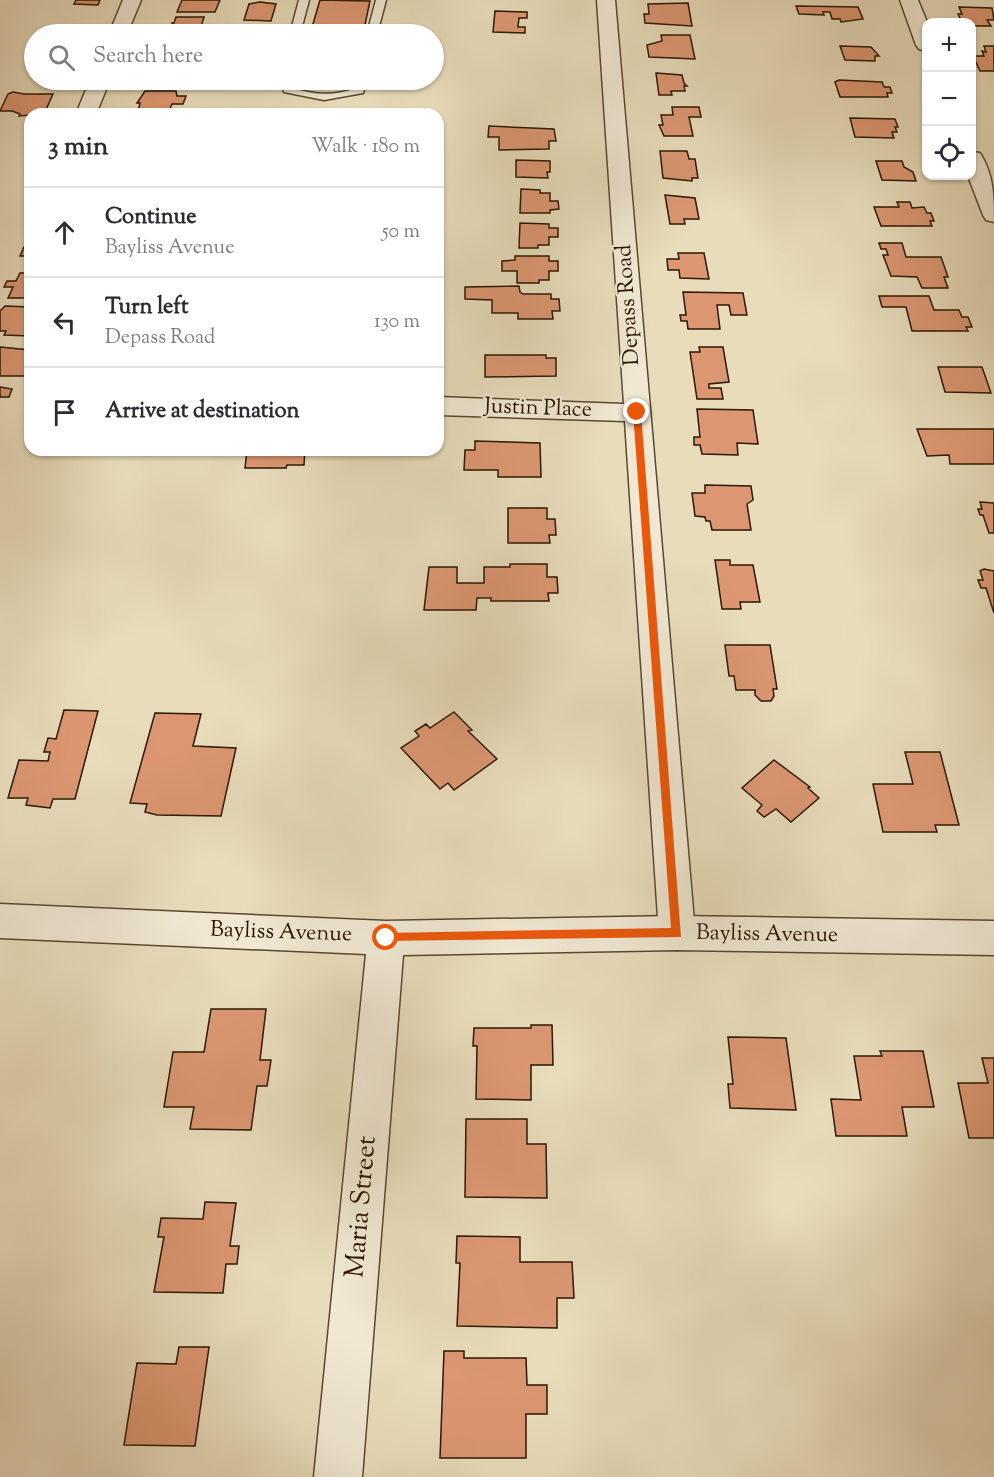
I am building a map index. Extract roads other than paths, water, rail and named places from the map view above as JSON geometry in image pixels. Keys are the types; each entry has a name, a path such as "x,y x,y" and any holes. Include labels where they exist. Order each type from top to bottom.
{"street":[{"path":"122,24 132,0"},
{"name":"Depass Road","path":"606,0 677,933"},
{"path":"909,0 922,32"},
{"path":"88,108 96,90"},
{"path":"976,168 994,215"},
{"name":"Justin Place","path":"444,406 637,412"},
{"name":"Bayliss Avenue","path":"0,921 386,938 677,933 994,938"},
{"name":"Maria Street","path":"338,1477 386,938"}],"lane":[{"path":"298,24 304,0"},
{"path":"375,24 381,2"},
{"path":"288,90 300,95 347,96 355,90"}]}
